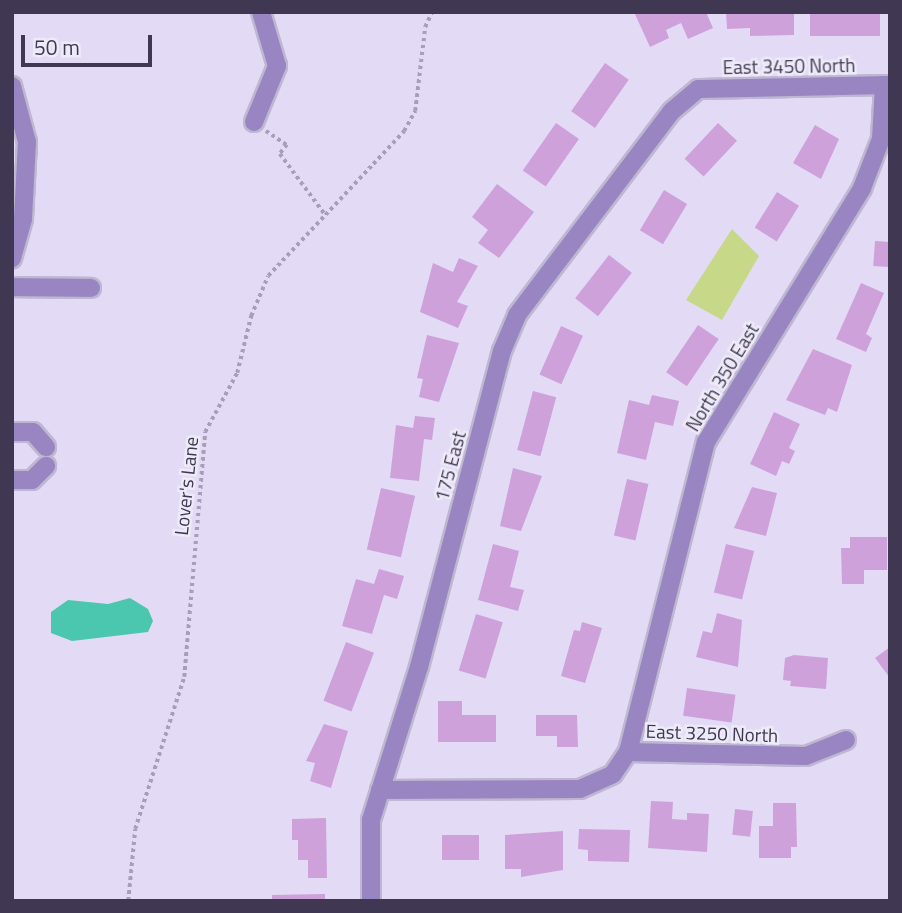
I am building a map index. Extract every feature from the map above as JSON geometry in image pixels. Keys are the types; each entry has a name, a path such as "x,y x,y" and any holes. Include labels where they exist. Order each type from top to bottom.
{"street":[{"path":"254,122 277,66 261,12"},
{"name":"East 3450 North","path":"691,95 698,89 887,85"},
{"name":"North 350 East","path":"628,751 706,442 862,188 881,139 887,85"},
{"path":"12,86 27,142 23,219 12,258"},
{"name":"175 East","path":"371,901 371,820 419,667 502,351 517,315 672,111 691,95"},
{"path":"12,287 91,288"},
{"path":"12,432 33,432 46,447"},
{"path":"12,480 32,480 46,466"},
{"name":"East 3250 North","path":"380,790 580,789 614,774 628,751 806,756 846,740"}],"path":[{"name":"Lover's Lane","path":"128,901 135,829 184,677 205,432 237,373 251,316 268,276 324,213 404,131 415,111 425,27 432,12"},
{"path":"254,122 287,145 280,153 324,213"}],"shaded area":[{"path":"732,229 759,256 722,320 686,300"},
{"path":"130,598 148,609 153,621 148,632 72,641 51,633 51,612 68,600 108,604"}],"building":[{"path":"634,12 706,12 713,28 688,39 681,23 666,30 669,38 650,47"},
{"path":"726,12 794,12 794,35 750,36 750,28 727,29"},
{"path":"810,12 880,12 880,36 810,36"},
{"path":"605,63 629,80 595,128 571,111"},
{"path":"556,123 579,139 546,187 523,171"},
{"path":"718,123 737,141 704,177 685,159"},
{"path":"815,125 839,139 821,179 793,163"},
{"path":"497,184 534,212 499,258 478,243 488,230 472,217"},
{"path":"664,190 687,204 663,244 640,230"},
{"path":"777,192 799,206 777,241 755,228"},
{"path":"875,241 890,242 888,267 873,266"},
{"path":"609,255 632,273 598,316 575,298"},
{"path":"459,258 478,266 457,302 468,306 458,328 420,312 433,263 453,272"},
{"path":"861,283 884,293 866,334 872,338 866,352 836,339"},
{"path":"698,325 719,339 687,386 666,372"},
{"path":"561,326 583,336 561,384 539,374"},
{"path":"427,335 459,343 439,402 419,397 423,379 417,378"},
{"path":"813,349 852,365 837,412 828,408 825,415 786,400"},
{"path":"533,391 556,397 540,456 517,450"},
{"path":"652,395 679,401 673,426 655,422 646,460 617,453 629,400 649,405"},
{"path":"774,412 800,424 789,448 795,451 789,464 782,461 776,476 750,464"},
{"path":"415,416 435,418 432,440 424,439 419,481 390,478 396,425 413,428"},
{"path":"513,468 542,476 521,531 500,526"},
{"path":"627,479 648,484 635,540 614,536"},
{"path":"752,487 777,493 766,536 734,528"},
{"path":"381,488 415,496 401,557 367,549"},
{"path":"850,537 887,537 887,570 864,570 864,584 842,584 841,548 850,548"},
{"path":"493,544 519,551 510,587 524,590 518,611 478,600"},
{"path":"726,544 754,551 742,600 714,593"},
{"path":"379,569 404,576 397,599 384,595 372,634 342,626 356,579 374,584"},
{"path":"717,613 742,620 738,667 696,657 703,631 712,633"},
{"path":"476,614 503,622 486,679 459,670"},
{"path":"582,622 602,628 585,683 561,676 574,630 580,631"},
{"path":"346,642 374,653 351,712 323,701"},
{"path":"890,647 890,678 875,658"},
{"path":"794,655 828,658 826,689 790,686 791,681 783,680 785,658"},
{"path":"687,688 736,695 732,723 683,716"},
{"path":"438,701 462,701 462,715 496,715 496,742 438,742"},
{"path":"536,715 577,715 578,747 557,747 557,736 536,736"},
{"path":"324,724 348,731 331,788 310,781 315,763 306,761"},
{"path":"651,801 673,802 672,819 687,820 687,813 709,814 707,852 648,848"},
{"path":"773,803 796,803 797,847 791,847 791,858 759,858 759,826 773,826"},
{"path":"735,809 753,811 750,837 732,835"},
{"path":"326,818 327,878 308,878 308,860 298,860 298,840 292,840 292,819"},
{"path":"579,829 630,830 629,862 588,861 588,850 578,849"},
{"path":"563,831 563,870 521,877 521,869 505,869 505,835"},
{"path":"442,835 479,835 479,860 442,860"},
{"path":"325,894 325,901 272,901 272,895"}]}
